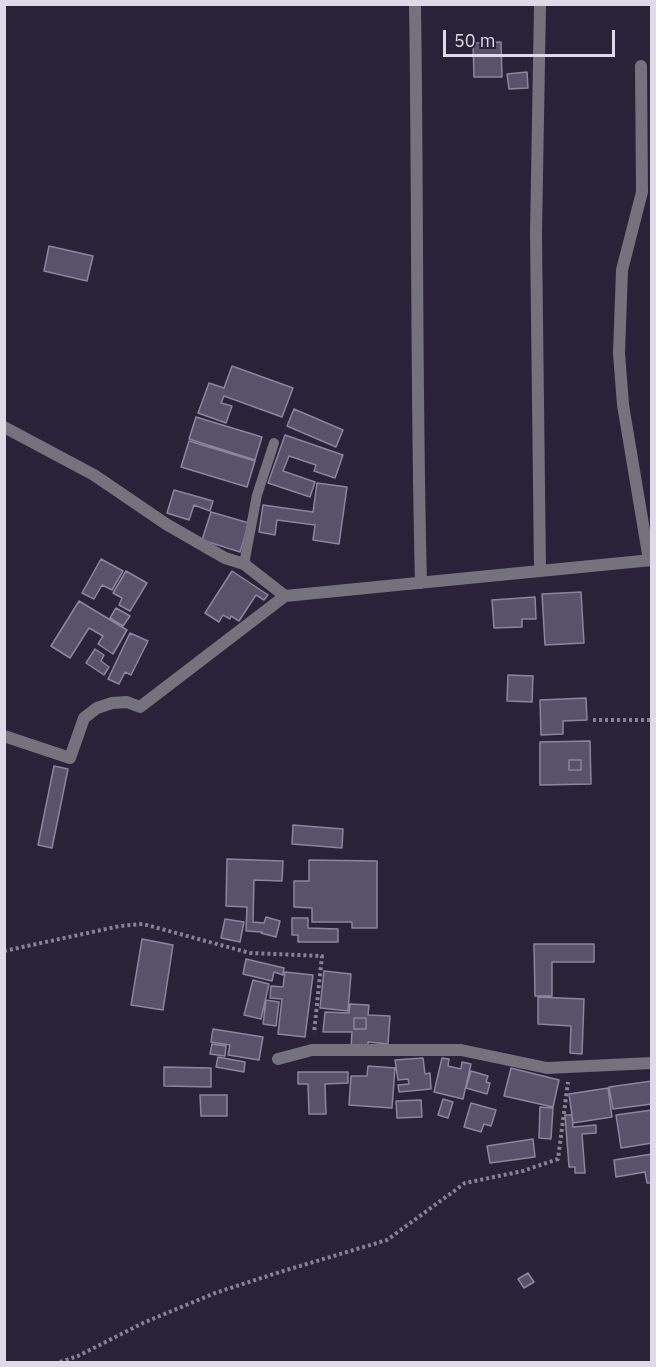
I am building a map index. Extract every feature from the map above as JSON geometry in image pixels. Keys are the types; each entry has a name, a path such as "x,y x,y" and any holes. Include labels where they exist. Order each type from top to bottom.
{"street":[{"path":"416,4 417,399 421,583"},
{"path":"540,4 536,257 540,570"},
{"path":"4,736 70,758 84,718 97,708 112,703 127,702 140,707 285,596 650,560 623,405 618,353 622,270 642,192 641,66"},
{"path":"4,427 94,475 166,524 225,558 244,564 285,596"},
{"path":"278,1059 312,1050 461,1050 547,1068 651,1063"}],"lane":[{"path":"244,564 257,495 274,443"}],"path":[{"path":"592,720 651,720"},
{"path":"4,951 120,926 143,924 250,953 322,956 312,1050"},
{"path":"60,1362 78,1356 143,1323 215,1293 387,1240 465,1183 523,1171 558,1160 570,1067"}],"building":[{"path":"501,42 502,77 474,77 473,43"},
{"path":"527,72 528,88 509,89 507,74"},
{"path":"49,246 93,256 87,281 44,271"},
{"path":"232,366 293,388 282,417 224,396 221,403 232,406 226,423 198,413 209,383 224,388"},
{"path":"294,409 343,430 336,447 287,426"},
{"path":"196,417 262,437 255,460 189,439"},
{"path":"285,435 343,455 335,478 314,471 316,465 289,456 283,471 315,482 310,497 268,483"},
{"path":"189,441 255,461 247,487 181,467"},
{"path":"317,483 347,487 339,544 313,540 315,525 277,520 275,535 259,532 263,505 313,512"},
{"path":"174,490 213,501 210,511 194,505 189,520 167,513"},
{"path":"211,512 249,523 240,552 202,540"},
{"path":"101,559 123,571 112,590 102,585 94,599 82,593"},
{"path":"126,571 147,583 130,611 119,605 122,598 113,593"},
{"path":"232,571 268,595 264,600 256,595 239,621 231,616 230,619 223,615 219,622 205,613"},
{"path":"581,592 584,643 545,645 542,594"},
{"path":"535,597 536,619 522,619 522,627 494,628 492,600"},
{"path":"79,601 127,630 113,654 98,644 103,636 89,628 70,658 51,646"},
{"path":"116,608 130,616 123,626 110,618"},
{"path":"130,633 148,641 131,675 125,672 119,684 108,679"},
{"path":"95,649 104,655 101,661 109,667 104,675 86,663"},
{"path":"508,675 533,676 532,702 507,701"},
{"path":"586,698 587,720 563,721 563,734 541,735 540,700"},
{"path":"590,741 591,784 540,785 540,742","holes":["569,760 581,760 581,770 569,770"]},
{"path":"569,760 581,760 581,770 569,770"},
{"path":"54,766 68,769 52,848 38,845"},
{"path":"293,825 343,829 342,848 292,844"},
{"path":"227,859 283,861 282,881 254,880 253,922 264,923 266,917 280,921 276,937 262,932 246,931 247,907 226,906"},
{"path":"309,860 377,861 377,928 352,928 352,922 312,922 312,908 294,907 294,881 309,881"},
{"path":"292,918 308,918 308,928 338,929 338,942 298,942 298,935 292,935"},
{"path":"225,919 244,922 240,942 221,938"},
{"path":"142,939 173,945 163,1010 131,1005"},
{"path":"534,944 594,944 594,962 552,962 552,996 535,996"},
{"path":"246,959 284,968 283,975 274,972 272,981 243,974"},
{"path":"324,971 351,974 348,1011 320,1008"},
{"path":"285,972 313,975 305,1037 278,1034 282,999 270,998 271,986 283,987"},
{"path":"253,980 269,984 261,1019 244,1015"},
{"path":"538,997 584,999 582,1054 570,1053 571,1026 538,1024"},
{"path":"266,1000 279,1002 276,1026 263,1024"},
{"path":"350,1004 369,1005 368,1015 390,1016 388,1044 368,1042 368,1048 351,1047 352,1032 323,1032 325,1012 349,1013","holes":["354,1018 366,1018 366,1029 354,1029"]},
{"path":"354,1018 366,1018 366,1029 354,1029"},
{"path":"213,1029 263,1037 259,1060 228,1055 230,1045 211,1042"},
{"path":"212,1044 226,1046 225,1056 210,1054"},
{"path":"218,1057 245,1062 244,1072 216,1067"},
{"path":"423,1058 425,1074 430,1073 431,1089 399,1092 398,1085 409,1084 408,1079 398,1080 395,1060"},
{"path":"442,1058 449,1059 448,1066 461,1069 462,1062 471,1064 463,1099 434,1092"},
{"path":"368,1066 395,1068 392,1108 349,1105 351,1076 367,1076"},
{"path":"164,1067 211,1068 211,1087 164,1086"},
{"path":"511,1068 559,1080 553,1107 504,1096"},
{"path":"471,1071 488,1076 486,1082 490,1083 487,1094 466,1088"},
{"path":"298,1072 348,1072 348,1083 325,1084 326,1114 309,1114 308,1084 298,1084"},
{"path":"652,1081 652,1104 613,1109 609,1087"},
{"path":"608,1088 612,1117 573,1123 569,1094"},
{"path":"200,1095 227,1095 227,1116 201,1116"},
{"path":"443,1099 453,1102 448,1118 438,1115"},
{"path":"421,1100 422,1117 397,1118 396,1101"},
{"path":"471,1103 496,1110 491,1126 484,1124 481,1132 464,1127"},
{"path":"540,1107 553,1108 551,1139 539,1138"},
{"path":"652,1110 652,1143 621,1148 616,1115"},
{"path":"565,1115 572,1115 573,1127 596,1125 596,1133 582,1134 585,1173 575,1173 575,1167 569,1167"},
{"path":"533,1139 535,1157 490,1163 487,1146"},
{"path":"652,1154 652,1183 647,1183 645,1172 616,1177 614,1160"},
{"path":"528,1273 534,1282 524,1288 518,1279"}]}
